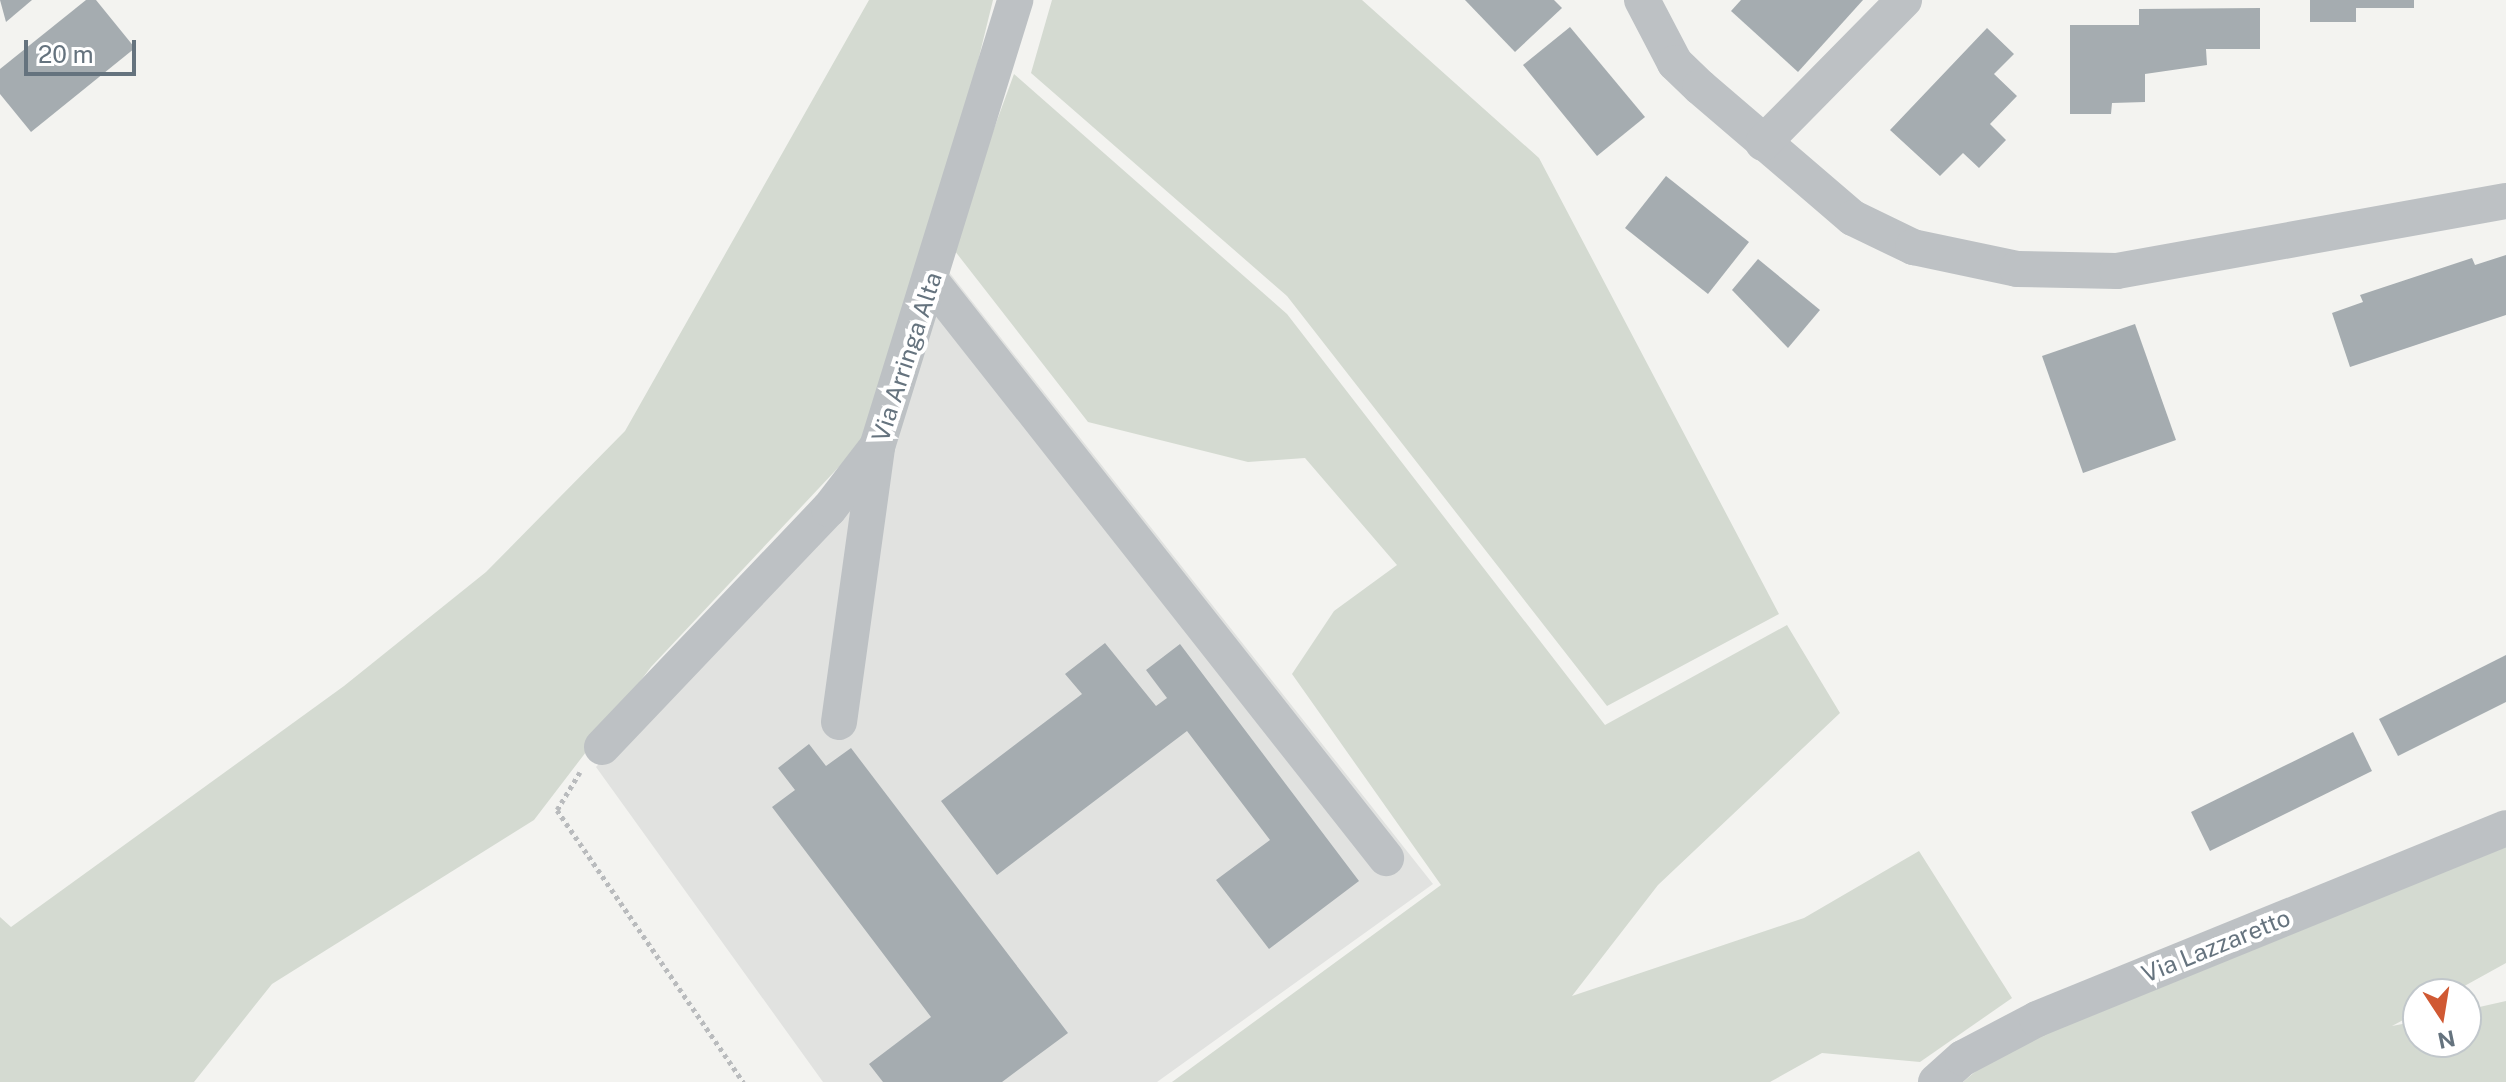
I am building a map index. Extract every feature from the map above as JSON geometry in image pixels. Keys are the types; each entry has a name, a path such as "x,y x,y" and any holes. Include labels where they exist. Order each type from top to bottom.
{"street":[{"name":"Via Arringa Alta","path":"839,722 877,447 931,281 1015,0"},
{"path":"1642,0 1675,63 1763,143 1853,218 1913,247 2017,269 2117,271 2506,201"},
{"path":"1763,143 1904,0"},
{"path":"931,281 1386,858"},
{"path":"602,747 829,509 877,447"},
{"name":"Via Lazzaretto","path":"1936,1082 1973,1052 2037,1019 2506,828"}],"path":[{"path":"602,747 559,796 557,810 743,1082"}],"shaded area":[{"path":"869,0 993,0 936,232 866,438 651,667 534,820 272,984 194,1082 0,1082 0,917 11,927 344,686 486,572 625,431"},
{"path":"1052,0 1362,0 1539,158 1779,614 1607,706 1287,296 1031,73"},
{"path":"1014,74 1287,314 1605,725 1787,625 1840,713 1658,885 1572,996 1804,918 1919,851 2012,998 1920,1062 1822,1053 1770,1082 1172,1082 1441,885 1292,674 1334,611 1397,565 1305,458 1248,462 1088,422 951,246"},
{"path":"937,257 1433,884 1157,1082 823,1082 596,767 859,495"},
{"path":"2506,828 2506,963 2479,978 2402,978 2402,1021 2392,1026 2402,1024 2402,1058 2482,1058 2482,1006 2506,1001 2506,1082 1963,1082 2037,1019"}],"building":[{"path":"0,0 32,0 6,22"},
{"path":"86,0 96,0 135,48 31,132 0,94 0,69"},
{"path":"1465,0 1554,0 1562,8 1515,52"},
{"path":"1741,0 1863,0 1798,72 1731,11"},
{"path":"2310,0 2414,0 2414,8 2356,8 2356,22 2310,22"},
{"path":"2260,8 2260,49 2206,49 2207,65 2145,74 2145,102 2112,103 2111,114 2070,114 2070,25 2139,25 2139,9"},
{"path":"1570,27 1645,117 1597,156 1523,65"},
{"path":"1987,28 2014,54 1994,74 2017,96 1990,124 2006,140 1979,168 1963,153 1940,176 1890,130"},
{"path":"1666,176 1749,242 1708,294 1625,228"},
{"path":"2506,255 2506,315 2350,367 2332,313 2363,302 2360,295 2472,258 2475,265"},
{"path":"1758,259 1820,310 1788,348 1732,290"},
{"path":"2135,324 2176,440 2083,473 2042,356"},
{"path":"1105,643 1156,706 1167,698 1146,670 1180,644 1359,881 1269,949 1216,880 1270,840 1187,731 997,875 941,801 1082,694 1065,674"},
{"path":"2506,655 2506,702 2398,756 2379,719"},
{"path":"2353,732 2372,771 2210,851 2191,812"},
{"path":"809,744 826,766 851,748 1068,1033 1002,1082 883,1082 869,1064 931,1017 772,807 795,790 778,768"}]}
